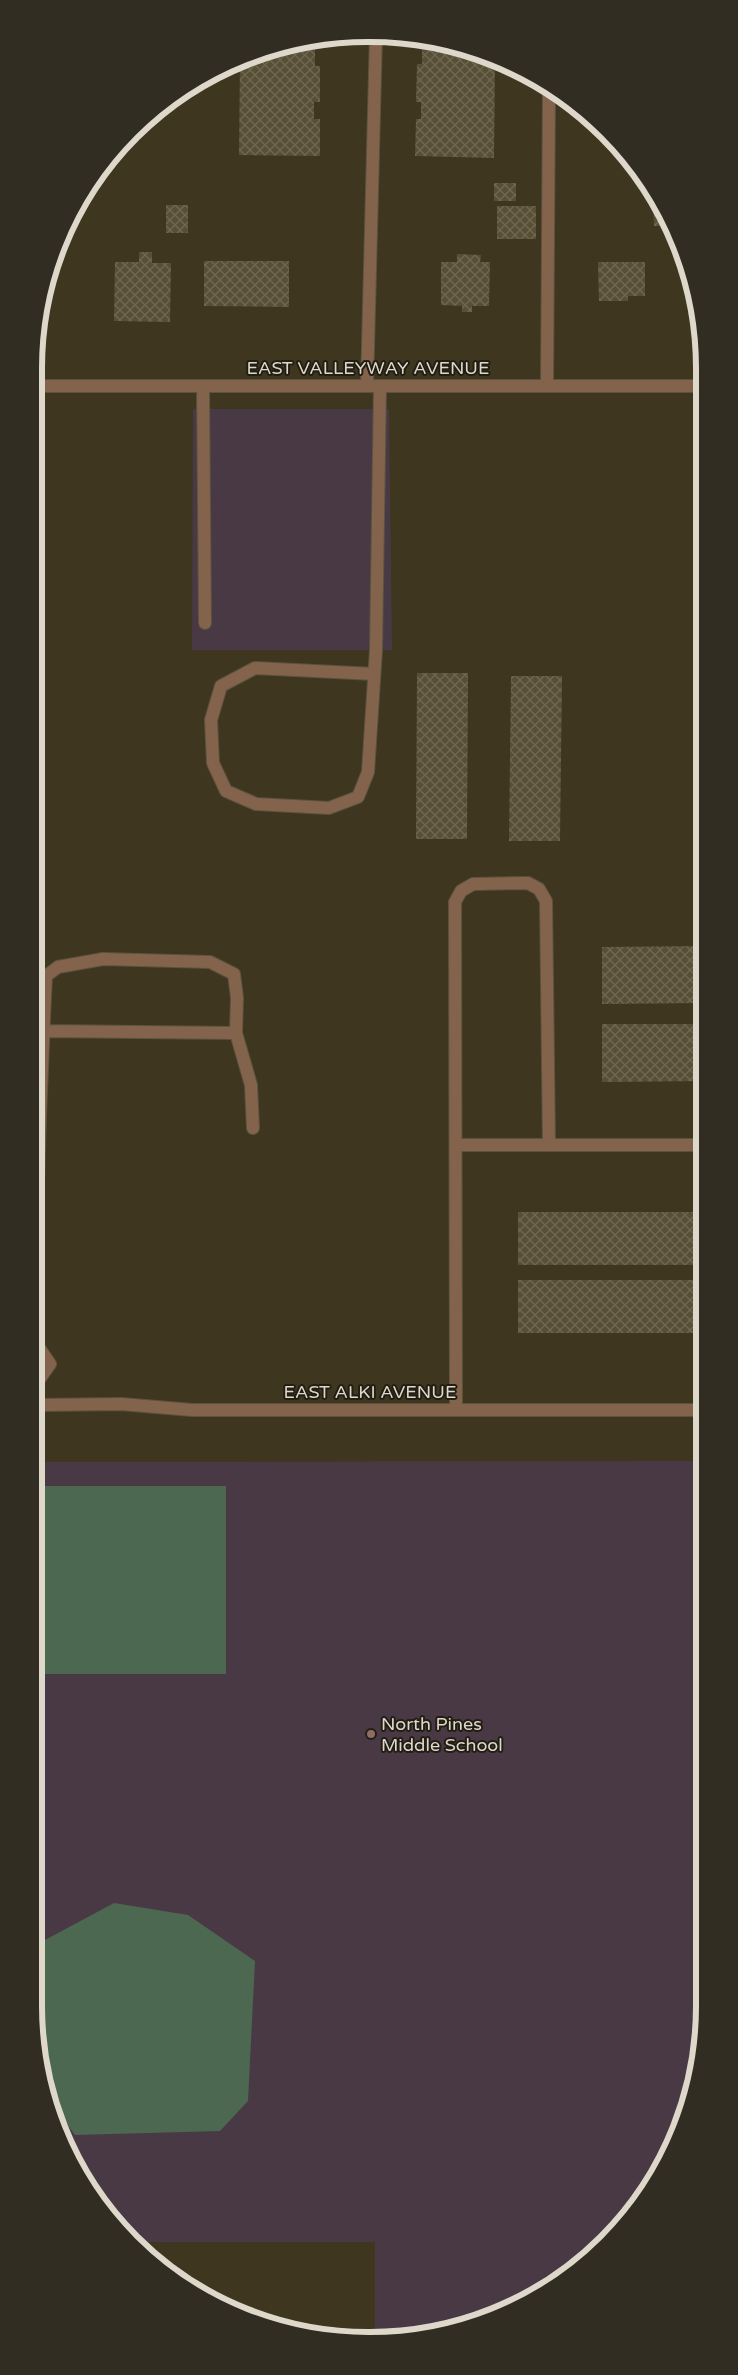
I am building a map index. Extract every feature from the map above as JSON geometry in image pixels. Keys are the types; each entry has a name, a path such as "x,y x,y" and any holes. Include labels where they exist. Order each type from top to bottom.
{"street":[{"path":"367,386 376,42"},
{"path":"547,386 549,97"},
{"name":"EAST VALLEYWAY AVENUE","path":"42,386 696,386"},
{"path":"203,386 206,622"},
{"path":"374,674 255,668 222,686 211,720 212,754 213,763 226,791 256,804 329,808 358,798 368,772 374,674 380,386"},
{"path":"456,1410 455,902 460,891 473,884 528,883 540,890 546,901 549,1145"},
{"path":"42,1084 46,976 58,967 103,959 210,962 234,974 237,998 236,1033 251,1085 253,1128"},
{"path":"44,1031 236,1033"},
{"path":"456,1145 696,1146"},
{"path":"42,1353 50,1364 42,1375"},
{"name":"EAST ALKI AVENUE","path":"42,1405 121,1404 192,1410 696,1410"}],"shaded area":[{"path":"193,409 389,409 392,650 192,650"},
{"name":"North Pines Middle School","path":"696,1461 696,2006 693,2049 689,2070 671,2131 652,2169 628,2205 600,2237 568,2265 532,2289 494,2308 454,2321 412,2330 375,2332 375,2242 144,2242 110,2205 86,2169 67,2131 60,2111 49,2070 43,2027 42,1462"}],"green space":[{"path":"42,1486 226,1486 226,1674 42,1674"},
{"path":"114,1903 188,1915 255,1961 248,2101 220,2131 75,2135 63,2118 60,2111 45,2049 42,2006 43,1941"}],"building":[{"path":"417,46 433,49 454,54 495,67 494,158 415,156 416,119 421,119 421,102 416,102 417,64 422,64 422,47"},
{"path":"315,47 315,66 320,66 320,102 314,102 314,119 320,119 320,156 239,155 240,69 284,54"},
{"path":"494,183 516,183 516,201 494,201"},
{"path":"166,205 188,205 188,233 166,233"},
{"path":"497,206 536,206 536,239 497,239"},
{"path":"653,209 662,226 654,226"},
{"path":"139,252 152,252 152,263 171,263 170,322 114,321 115,262 139,262"},
{"path":"457,254 481,255 480,262 490,262 489,306 472,306 472,312 462,312 462,306 441,305 441,262 457,262"},
{"path":"204,261 289,261 289,307 204,306"},
{"path":"598,262 645,262 645,296 628,296 628,301 599,301"},
{"path":"417,673 468,673 467,839 416,839"},
{"path":"511,676 562,676 560,841 509,841"},
{"path":"696,946 696,1003 602,1004 602,947"},
{"path":"602,1024 696,1024 696,1081 602,1082"},
{"path":"518,1212 696,1212 696,1265 518,1265"},
{"path":"518,1280 696,1280 696,1333 518,1333"}],"place":[{"name":"North Pines Middle School","path":"371,1734"}]}
